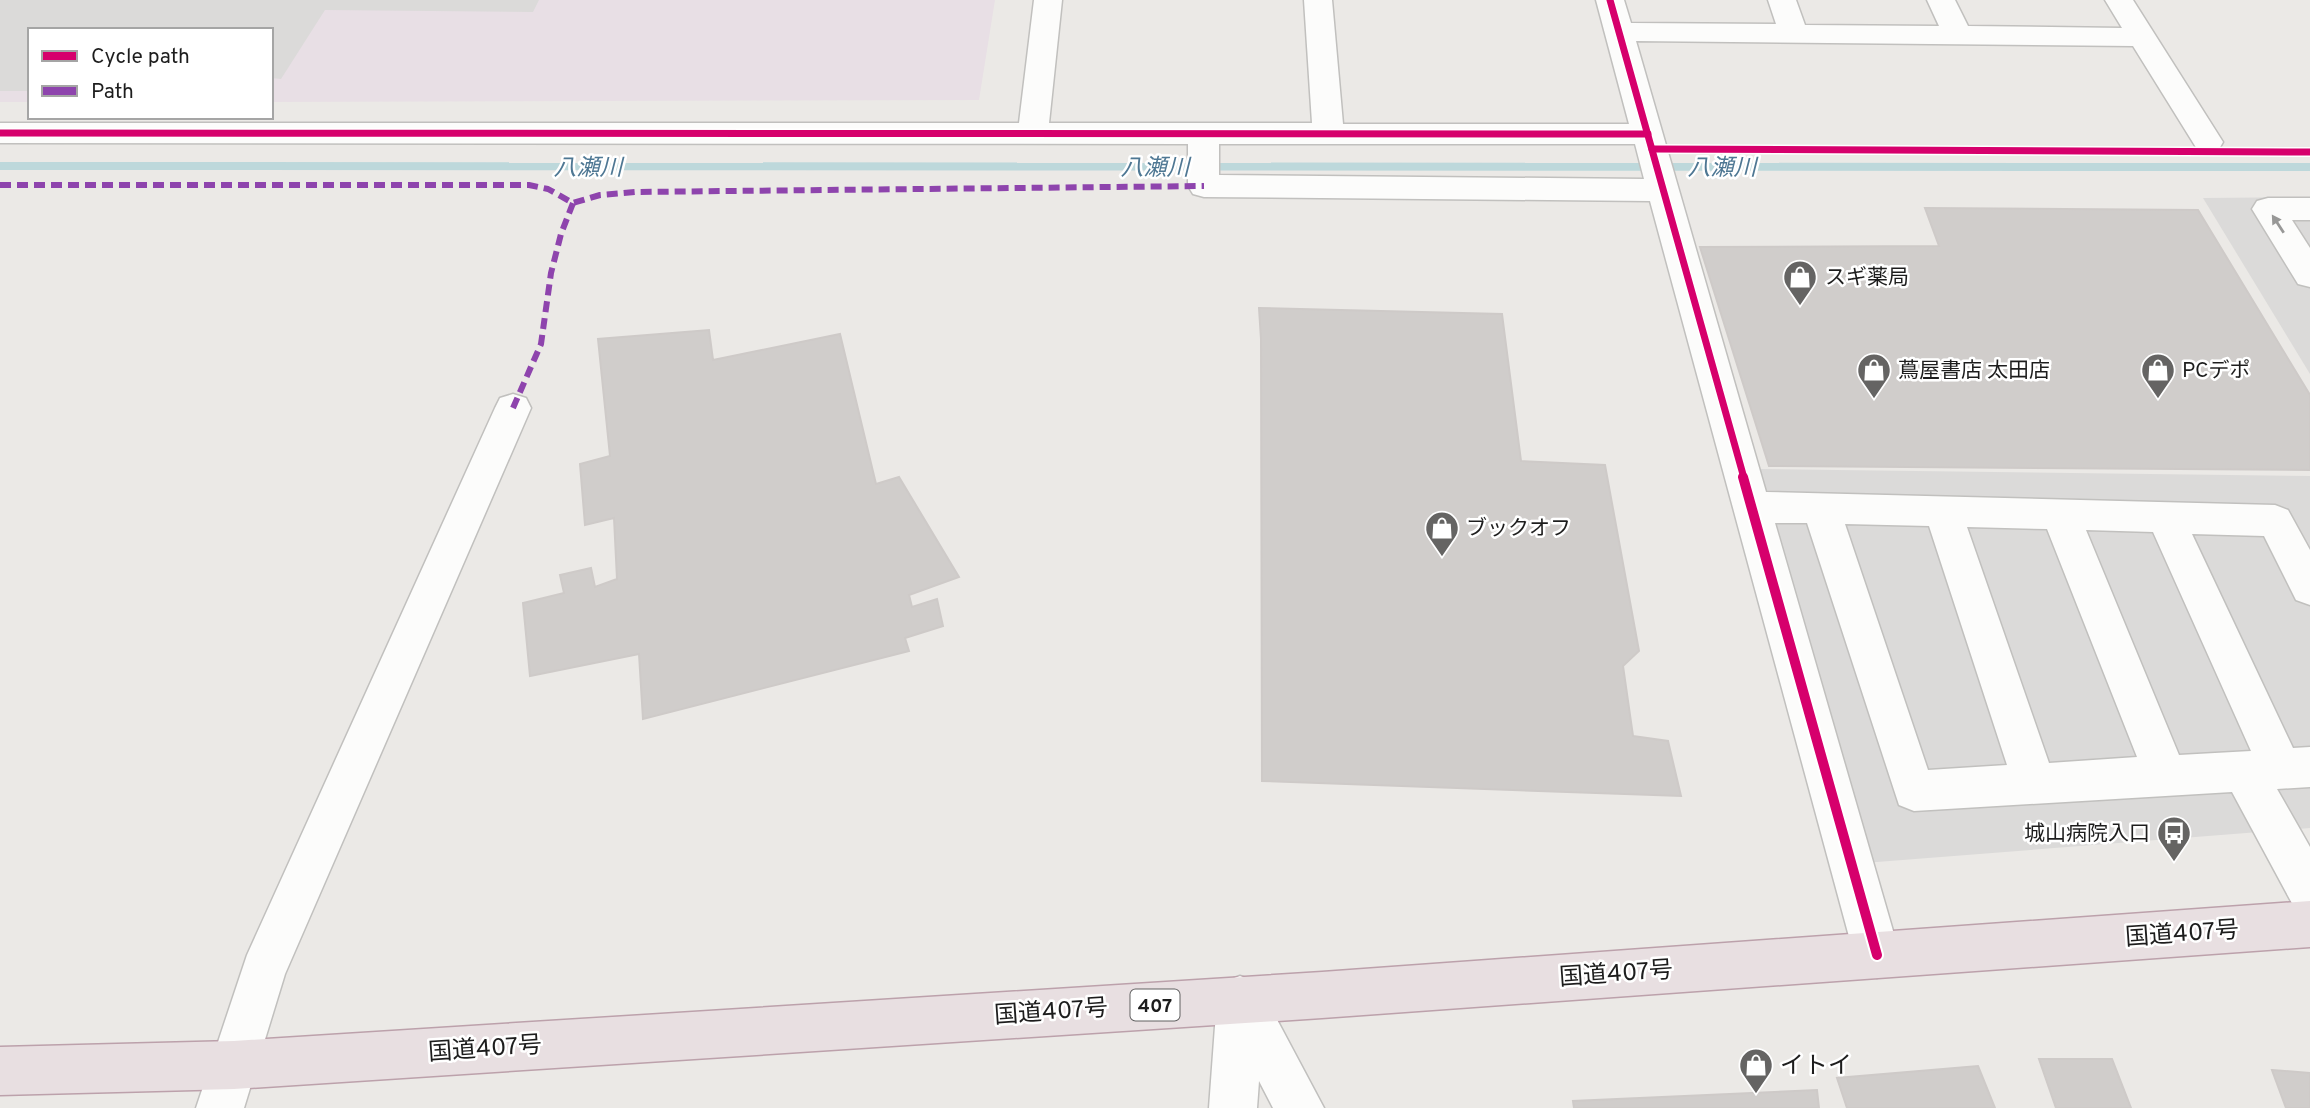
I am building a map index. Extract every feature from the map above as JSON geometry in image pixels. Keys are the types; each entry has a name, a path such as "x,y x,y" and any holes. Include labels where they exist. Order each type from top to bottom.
{"highway":[{"name":"国道407号","path":"0,1071 227,1086 1240,999 2310,924"}],"street":[{"path":"1033,134 1048,0"},
{"path":"1318,0 1328,132"},
{"path":"1609,0 1877,954"},
{"path":"1782,0 1794,34"},
{"path":"1941,0 1958,35"},
{"path":"2119,0 2208,142"},
{"path":"1618,32 2142,37"},
{"path":"0,133 1033,134 1204,155 1328,132 1656,163"},
{"path":"1204,155 1204,186 1656,163"},
{"path":"2310,209 2269,209 2310,275"},
{"path":"227,1086 263,971 513,408"},
{"path":"1752,507 2293,522 2310,588"},
{"path":"1821,508 1914,792 2278,769"},
{"path":"1943,511 2035,784"},
{"path":"2060,514 2166,776"},
{"path":"2165,517 2278,769 2310,891"},
{"path":"1233,1108 1240,999"},
{"path":"1240,999 1300,1108"}],"shaded area":[{"path":"0,0 995,0 979,100 273,102 273,28 28,28 28,102 0,102"},
{"path":"0,0 539,0 533,12 325,10 281,79 273,78 273,28 28,28 28,91 0,91"},
{"path":"2310,197 2310,374 2203,198"},
{"path":"1758,469 2310,476 2310,828 1864,863"}],"building":[{"path":"1925,208 2198,210 2310,395 2310,470 1769,466 1700,247 1939,246"},
{"name":"ブックオフ","path":"1259,308 1502,314 1521,461 1605,465 1639,651 1623,666 1633,736 1668,741 1681,796 1262,781"},
{"path":"709,330 713,360 840,334 876,484 899,477 959,577 909,595 912,607 937,599 943,626 905,638 909,651 643,719 639,654 530,676 523,603 564,593 560,575 591,568 595,587 617,579 614,518 585,525 580,464 610,456 598,339"},
{"path":"2039,1059 2112,1059 2131,1108 2056,1108"},
{"path":"1978,1066 1995,1108 1847,1108 1837,1078"},
{"path":"2272,1070 2310,1073 2310,1108 2286,1108"},
{"name":"イトイ","path":"1817,1090 1819,1108 1574,1108 1573,1101"}],"waterway":[{"name":"八瀬川","path":"0,166 2310,167"}],"marked path":[{"path":"0,185 529,185 548,189 573,203 600,195 635,192 1204,186"},
{"path":"513,408 541,344 551,273 561,234 573,203"}],"cycle path":[{"path":"1610,0 1877,955"},
{"path":"0,133 1648,134"},
{"path":"1652,149 2310,152"}],"place":[{"name":"スギ薬局","path":"1800,307"},
{"name":"蔦屋書店 太田店","path":"1874,400"},
{"name":"PCデポ","path":"2158,400"},
{"name":"ブックオフ","path":"1442,558"},
{"name":"城山病院入口","path":"2174,863"},
{"name":"イトイ","path":"1756,1095"}]}
